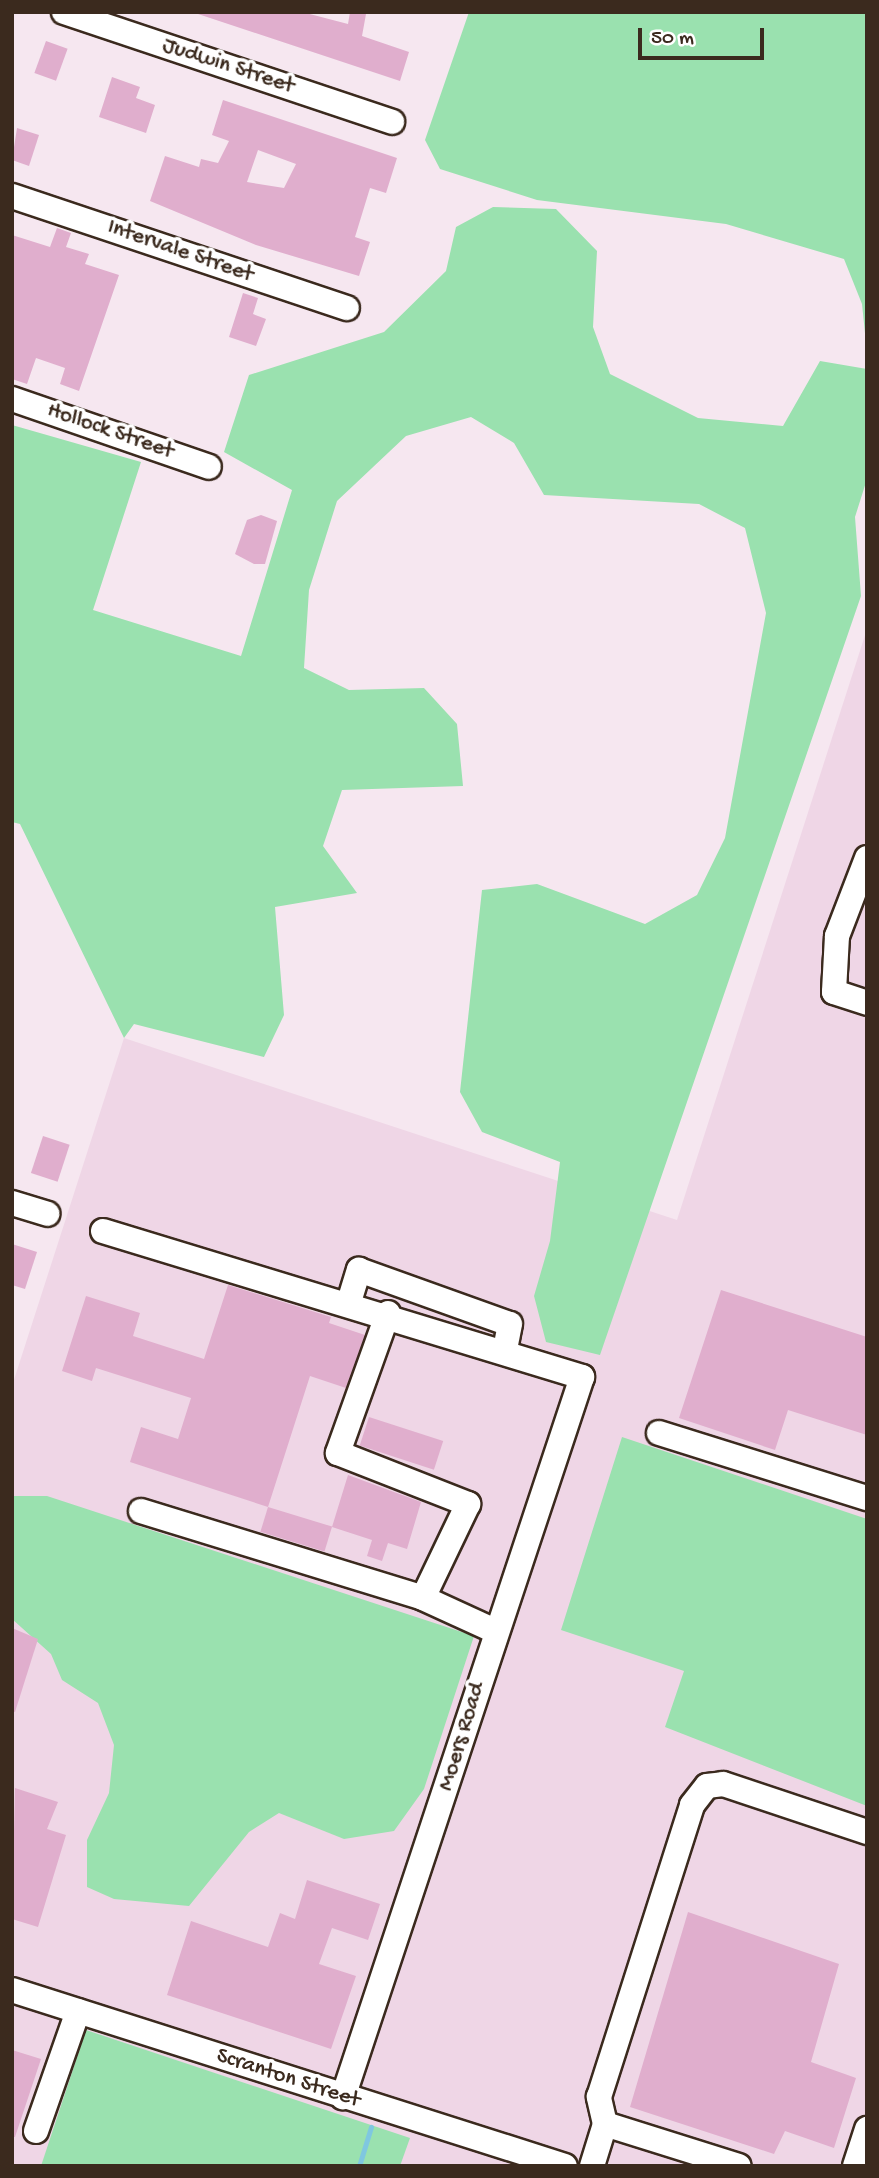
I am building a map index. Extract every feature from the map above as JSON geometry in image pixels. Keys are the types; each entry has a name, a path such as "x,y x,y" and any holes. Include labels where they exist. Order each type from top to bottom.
{"street":[{"name":"Judwin Street","path":"64,12 392,122"},
{"name":"Intervale Street","path":"12,196 347,308"},
{"name":"Hollock Street","path":"12,399 209,467"},
{"path":"867,858 837,936 834,992 867,1003"},
{"path":"12,1203 47,1214"},
{"path":"103,1231 349,1302 388,1313 505,1350 510,1324 359,1270 349,1302"},
{"path":"388,1313 338,1453 468,1504 424,1598"},
{"name":"Moers Road","path":"343,2097 495,1631 582,1377 505,1350"},
{"path":"659,1433 867,1499"},
{"path":"141,1511 424,1598 495,1631"},
{"path":"592,2166 605,2124 599,2096 692,1805 707,1786 723,1784 867,1832"},
{"name":"Scranton Street","path":"12,1990 553,2164"},
{"path":"36,2131 78,2011"},
{"path":"605,2124 739,2166"},
{"path":"855,2166 867,2129"}],"shaded area":[{"path":"867,629 867,2166 12,2166 12,1386 124,1038 677,1220"}],"green space":[{"path":"469,12 867,12 867,353 862,304 844,259 726,224 537,200 440,169 425,140"},
{"path":"493,207 556,209 597,251 593,327 610,374 698,418 783,426 820,361 867,369 867,479 855,517 861,596 600,1355 546,1342 534,1296 550,1241 560,1162 482,1132 460,1092 482,890 537,884 645,924 697,895 725,838 766,613 745,528 699,504 544,495 514,443 471,417 406,436 337,501 309,590 304,668 349,690 424,688 457,724 463,786 342,790 323,846 357,893 275,907 284,1015 264,1057 134,1024 124,1038 20,824 12,822 12,425 141,462 93,610 241,656 292,490 224,452 249,375 384,332 446,271 456,227"},
{"path":"622,1437 867,1519 867,1806 665,1727 684,1671 561,1630"},
{"path":"12,1496 47,1496 474,1636 424,1789 394,1831 344,1839 279,1813 249,1832 189,1906 114,1899 87,1887 87,1840 109,1793 114,1745 98,1703 62,1680 51,1654 12,1619"},
{"path":"86,2030 410,2138 400,2166 41,2166"}],"building":[{"path":"192,12 302,12 348,24 350,12 366,14 362,36 409,52 400,81"},
{"path":"46,41 68,49 56,81 34,73"},
{"path":"112,77 140,87 136,98 155,105 146,133 99,117"},
{"path":"223,100 397,158 386,193 370,188 355,237 370,242 359,276 256,245 150,201 165,156 199,167 201,159 218,163 229,141 212,135","holes":["258,150 296,164 284,188 247,182"]},
{"path":"17,128 39,135 29,166 12,160"},
{"path":"57,228 71,233 66,247 89,254 85,264 119,275 79,391 60,384 65,368 36,358 27,384 12,379 12,235 50,247"},
{"path":"243,293 258,298 253,314 266,319 256,346 229,337"},
{"path":"261,515 277,521 265,564 254,564 235,554 247,520"},
{"path":"43,1136 70,1145 58,1182 31,1173"},
{"path":"12,1244 37,1252 25,1289 12,1285"},
{"path":"228,1285 331,1317 329,1323 365,1335 346,1388 310,1376 268,1507 130,1462 141,1427 178,1439 191,1398 96,1368 92,1381 62,1371 86,1296 140,1313 133,1336 204,1359"},
{"path":"721,1290 867,1337 867,1435 788,1410 775,1450 679,1418"},
{"path":"369,1417 443,1441 434,1470 360,1446"},
{"path":"348,1475 421,1502 407,1549 388,1543 382,1561 367,1556 372,1540 332,1527"},
{"path":"268,1507 332,1527 324,1551 260,1532"},
{"path":"12,1628 38,1639 15,1712 12,1711"},
{"path":"15,1788 58,1802 47,1829 66,1835 38,1927 12,1919"},
{"path":"307,1880 380,1904 368,1940 332,1928 319,1964 356,1976 331,2049 167,1995 191,1921 268,1947 280,1913 295,1919"},
{"path":"688,1912 839,1964 811,2062 856,2078 834,2148 785,2131 774,2154 630,2107"},
{"path":"12,2050 41,2059 15,2137 12,2137"}],"waterway":[{"path":"359,2166 371,2127"}]}
